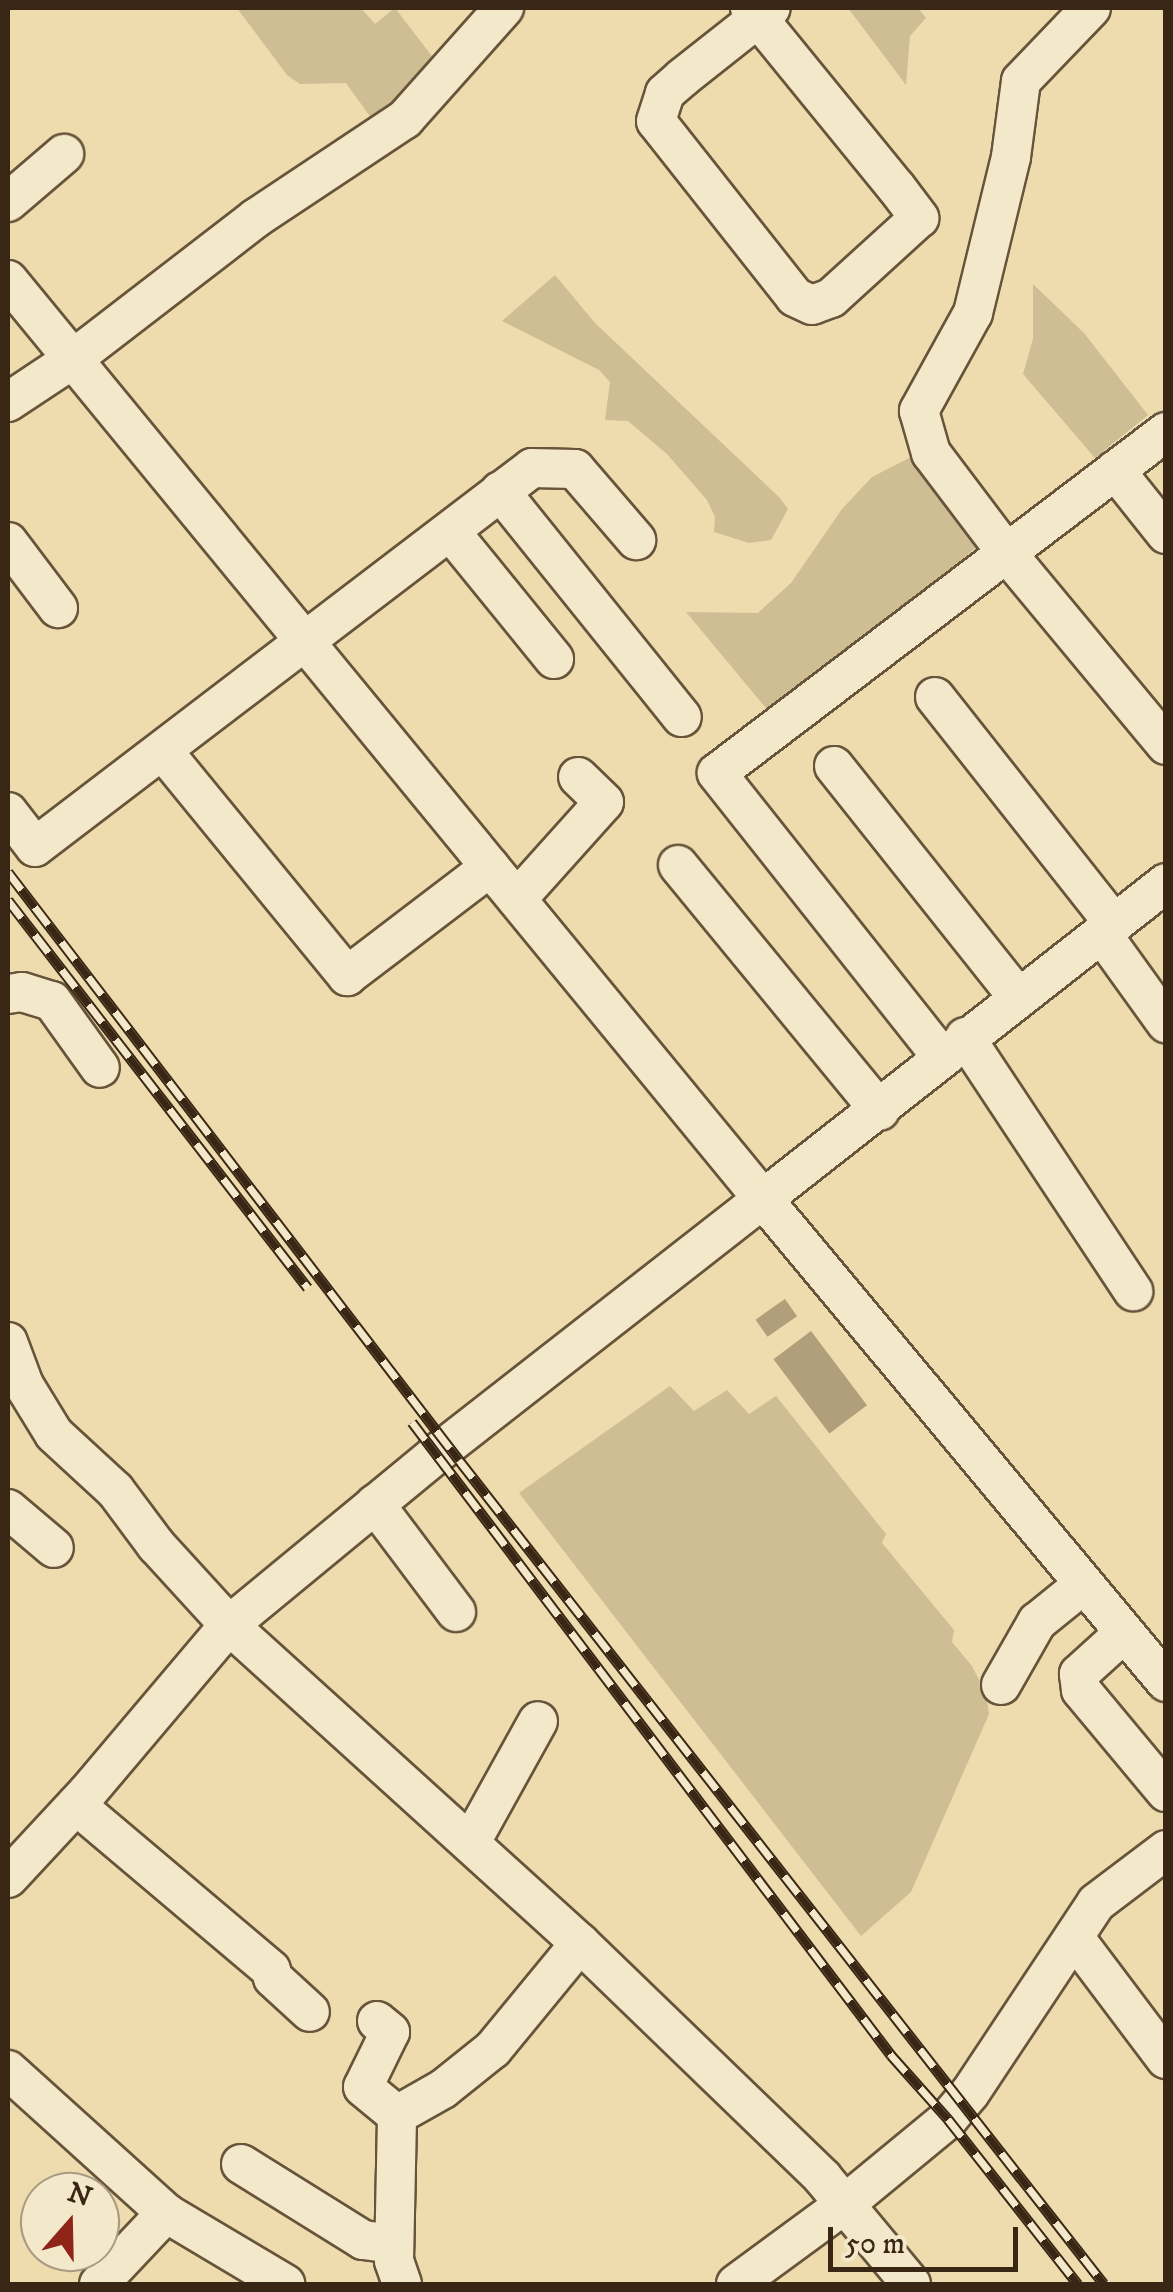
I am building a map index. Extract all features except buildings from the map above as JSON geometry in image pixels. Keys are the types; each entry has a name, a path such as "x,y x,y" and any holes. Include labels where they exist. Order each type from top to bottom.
{"street":[{"path":"8,402 73,359 256,218 404,119 504,8"},
{"path":"1091,8 1021,81 1011,157 973,312 919,411 931,453 1005,551 1166,745"},
{"path":"760,11 919,218 831,298 812,305 795,297 656,121 665,93 760,11"},
{"path":"8,202 64,154"},
{"path":"8,280 304,644 1166,1682"},
{"path":"1133,1292 953,1046 718,773 1166,432"},
{"path":"8,812 35,848 532,468 575,470 636,540"},
{"path":"1115,470 1166,534"},
{"path":"500,492 682,717"},
{"path":"450,530 554,659"},
{"path":"8,542 58,608"},
{"path":"935,697 1108,929 1166,1023"},
{"path":"163,750 347,976 490,868"},
{"path":"834,766 1018,997"},
{"path":"516,900 604,802 578,777"},
{"path":"678,865 880,1111"},
{"path":"8,1878 76,1805 229,1625 375,1504 880,1111 953,1046 1166,883"},
{"path":"8,994 22,992 52,1001 100,1068"},
{"path":"8,1342 16,1390 54,1434 115,1490 156,1546 229,1625 580,1943 845,2204 911,2284"},
{"path":"375,1504 456,1612"},
{"path":"8,1508 54,1548"},
{"path":"1001,1685 1036,1622 1084,1584"},
{"path":"1124,1633 1079,1674 1081,1690 1166,1792"},
{"path":"471,1842 538,1721"},
{"path":"76,1805 270,1970 273,1978 310,2012"},
{"path":"736,2284 845,2204 963,2103 1096,1903 1166,1850"},
{"path":"1074,1937 1166,2058"},
{"path":"397,2115 443,2088 493,2049 580,1943"},
{"path":"377,2021 390,2032 362,2086 397,2115"},
{"path":"8,2070 166,2214 285,2284"},
{"path":"397,2115 394,2244 402,2284"},
{"path":"241,2164 363,2240 394,2244"},
{"path":"99,2284 166,2214"}],"shaded area":[{"path":"237,8 361,8 375,24 395,8 438,64 374,122 346,83 300,84 287,75"},
{"path":"848,8 918,8 926,18 910,36 906,85"},
{"path":"555,275 595,323 780,498 788,509 771,540 749,543 714,532 715,517 707,500 667,454 628,421 605,420 610,382 599,370 502,321"},
{"path":"1033,284 1084,333 1148,415 1095,458 1023,374 1033,339"},
{"path":"917,454 986,539 775,719 686,612 758,613 791,583 842,509 872,477"},
{"path":"785,1299 797,1316 768,1337 756,1320"},
{"path":"811,1331 867,1405 829,1434 773,1359"},
{"path":"670,1386 694,1411 727,1390 749,1414 776,1396 886,1534 882,1543 954,1630 952,1642 972,1666 986,1694 989,1714 911,1892 861,1936 519,1493"}],"railway":[{"path":"8,872 459,1460 1104,2284"},
{"path":"8,900 308,1288"},
{"path":"412,1422 891,2055 948,2119 1078,2284"}]}
